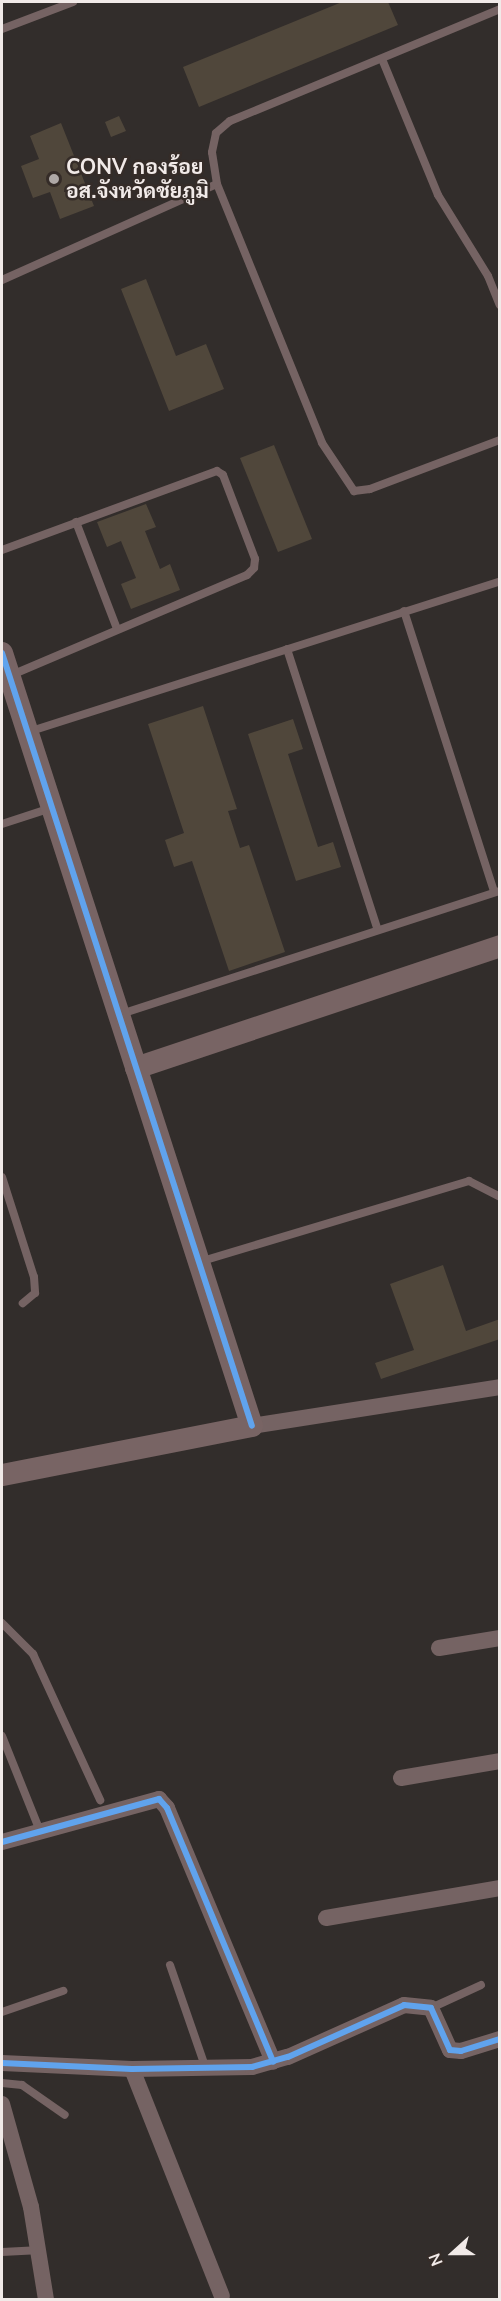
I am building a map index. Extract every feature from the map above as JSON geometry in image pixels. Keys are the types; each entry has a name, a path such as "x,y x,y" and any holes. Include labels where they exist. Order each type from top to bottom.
{"street":[{"path":"2,653 252,1426"},
{"path":"136,1068 500,946"},
{"path":"2,1475 252,1426 500,1387"},
{"path":"439,1648 500,1638"},
{"path":"401,1778 500,1761"},
{"path":"2,1842 159,1800 166,1808 273,2062"},
{"path":"326,1918 500,1888"},
{"path":"2,2063 132,2069 206,2069 273,2062 404,2005 431,2008 450,2050 461,2051 500,2039"},
{"path":"132,2069 222,2296"},
{"path":"3,2112 31,2207 36,2250 46,2300"}],"lane":[{"path":"2,29 74,2"},
{"path":"500,9 230,120 216,133 212,152 217,184 322,443 354,491 370,489 500,440"},
{"path":"382,59 438,195 488,276 500,305"},
{"path":"2,280 217,184"},
{"path":"2,550 207,472 223,475 255,559 254,568 247,575 9,676"},
{"path":"76,522 117,629"},
{"path":"27,732 500,581"},
{"path":"119,1015 497,891 405,611"},
{"path":"287,649 378,930"},
{"path":"2,824 52,808"},
{"path":"2,1176 34,1277 35,1293 23,1303"},
{"path":"199,1262 469,1181 500,1197"},
{"path":"2,1623 33,1654 100,1800"},
{"path":"2,1736 40,1831"},
{"path":"170,1965 206,2069"},
{"path":"431,2008 481,1985"},
{"path":"2,2012 63,1991"},
{"path":"2,2083 22,2085 65,2115"},
{"path":"2,2252 36,2250"}],"building":[{"path":"342,2 388,2 398,25 199,107 183,67"},
{"path":"119,116 126,131 111,137 105,122"},
{"name":"CONV กองร้อย อส.จังหวัดชัยภูมิ","path":"61,123 94,206 60,219 50,192 33,198 21,166 39,159 30,136"},
{"path":"146,279 176,356 206,344 224,389 169,411 121,289"},
{"path":"274,445 312,539 278,552 240,458"},
{"path":"146,504 156,527 145,531 160,569 170,564 180,590 131,609 121,584 136,578 121,541 107,547 97,522"},
{"path":"203,706 237,809 228,811 240,848 249,845 285,952 229,971 192,861 174,867 165,840 184,833 148,724"},
{"path":"293,719 303,749 288,754 318,847 333,842 341,867 296,881 248,734"},
{"path":"443,1265 466,1331 500,1319 500,1339 381,1379 375,1363 414,1350 390,1284"}],"cycle path":[{"path":"2,653 252,1426"},
{"path":"2,1842 159,1799 167,1808 273,2062"},
{"path":"2,2063 132,2069 252,2067 288,2057 404,2005 431,2008 450,2050 461,2051 500,2039"}],"place":[{"name":"CONV กองร้อย อส.จังหวัดชัยภูมิ","path":"54,179"}]}
